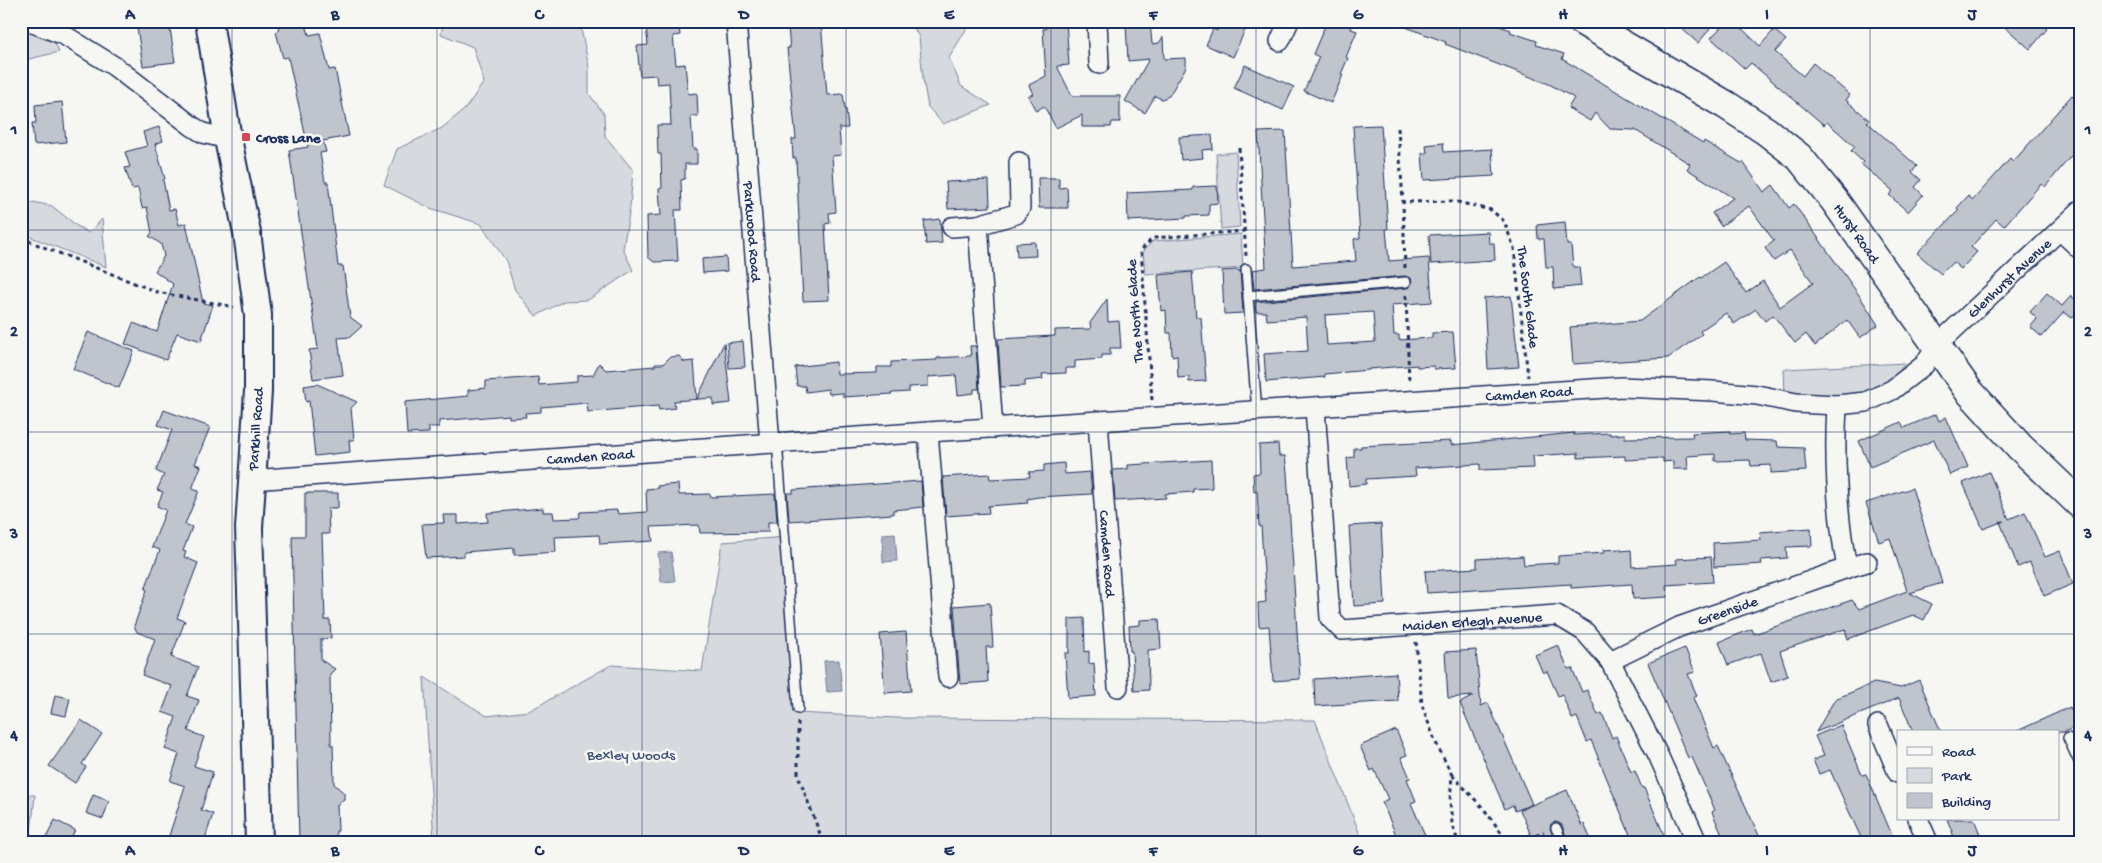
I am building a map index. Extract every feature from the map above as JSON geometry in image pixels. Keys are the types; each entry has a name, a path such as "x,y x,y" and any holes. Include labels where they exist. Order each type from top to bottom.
{"main road":[{"name":"Parkhill Road","path":"208,21 228,139 247,233 257,306 258,391 249,528 259,842"},
{"name":"Hurst Road","path":"1582,21 1726,105 1766,131 1799,157 1834,200 1968,390 2020,447 2081,505"}],"street":[{"path":"28,21 64,35 114,66 203,133 228,139"},
{"name":"Parkwood Road","path":"736,21 774,443"},
{"path":"1097,21 1099,64"},
{"path":"1280,41 1288,21"},
{"path":"952,227 978,225 1016,214 1020,208 1018,162"},
{"name":"Glenhurst Avenue","path":"1936,345 2081,210"},
{"path":"978,225 993,428"},
{"path":"2061,230 2081,250"},
{"name":"Camden Road","path":"251,480 928,432 1622,387 1757,395 1796,403 1837,405 1866,402 1892,390 1924,365 1936,345"},
{"path":"1837,405 1836,440 1840,532 1847,568"},
{"name":"Maiden Erlegh Avenue","path":"1316,408 1330,618 1342,630 1557,615 1585,632 1610,661 1660,757 1698,842"},
{"name":"Camden Road","path":"1098,422 1118,687"},
{"path":"928,432 948,677"},
{"name":"Greenside","path":"1610,661 1679,627 1867,562"},
{"path":"1878,725 1897,771"},
{"path":"1918,820 1928,842"}],"lane":[{"path":"1246,269 1257,412"},
{"path":"1248,296 1406,282"},
{"path":"774,443 798,709"},
{"path":"2068,738 2081,766"},
{"path":"1556,828 1562,842"}],"path":[{"path":"1398,128 1410,402"},
{"path":"1240,148 1246,269"},
{"name":"The South Glade","path":"1402,202 1453,201 1491,210 1504,221 1514,248 1529,393"},
{"name":"The North Glade","path":"1153,418 1141,250 1153,238 1244,231"},
{"path":"21,238 157,292 238,307 257,306"},
{"path":"1415,625 1422,705 1435,741 1452,775 1484,809 1508,842"},
{"path":"798,709 798,775 824,842"},
{"path":"1452,775 1452,823 1458,842"},
{"path":"1521,842 1556,828"}],"green space":[{"path":"444,21 591,21 581,29 589,67 589,94 604,114 605,136 633,170 630,207 623,249 633,270 588,300 564,301 536,316 515,290 506,261 481,224 430,208 384,185 397,149 442,128 465,109 484,82 473,47 441,34"},
{"path":"910,21 983,21 968,26 949,58 961,86 991,105 943,124 928,107 919,37"},
{"path":"21,28 55,43 59,52 21,59"},
{"path":"1236,152 1240,227 1221,229 1216,154"},
{"path":"33,202 52,206 89,233 102,219 106,267 21,233 21,208"},
{"path":"1241,234 1243,268 1145,274 1143,251 1153,241"},
{"path":"1905,363 1894,379 1870,394 1842,399 1785,395 1784,369"},
{"name":"Bexley Woods","path":"786,537 796,713 897,718 1315,720 1363,842 434,842 424,677 487,716 529,711 611,665 702,671 722,542"},
{"path":"21,795 35,795 30,842 21,842"}],"shaded area":[{"path":"895,533 897,561 883,562 882,534"},
{"path":"671,552 675,581 661,582 658,553"},
{"path":"839,660 842,691 827,692 824,661"}],"building":[{"path":"136,21 169,21 175,62 143,66"},
{"path":"277,21 305,21 309,35 320,33 329,70 335,69 349,136 323,141 326,152 320,153 325,182 328,182 338,266 343,266 350,317 362,326 350,337 338,338 343,375 313,379 309,350 318,349 289,150 308,147 288,57 283,58 276,32 279,31"},
{"path":"648,21 678,21 680,35 673,36 676,65 685,64 688,94 697,93 698,116 691,116 693,149 697,149 697,164 685,164 685,179 681,180 682,210 675,210 678,261 654,262 648,257 647,216 661,215 659,189 662,188 661,154 658,154 657,125 671,125 669,83 657,84 656,75 640,76 637,46 648,45 646,26 649,26"},
{"path":"795,21 821,21 827,95 843,94 846,109 848,128 839,128 841,155 832,156 836,212 829,213 830,223 825,224 829,300 803,301 796,158 793,158 792,139 796,139 787,48 790,48 788,28 795,27"},
{"path":"1046,21 1066,21 1069,65 1057,66 1072,96 1120,96 1120,122 1112,122 1111,127 1082,127 1082,115 1056,128 1044,106 1036,111 1028,96 1033,94 1029,85 1046,76 1043,29 1046,29"},
{"path":"1221,21 1249,21 1233,57 1206,45 1213,29 1217,31"},
{"path":"1327,21 1354,21 1351,29 1357,31 1346,57 1348,58 1341,74 1343,75 1331,103 1304,91 1319,57 1313,54"},
{"path":"1395,21 1485,21 1511,30 1510,32 1537,41 1536,45 1564,54 1562,59 1703,143 1704,141 1741,163 1743,162 1764,192 1773,185 1789,208 1794,204 1859,295 1878,325 1860,338 1847,320 1815,346 1806,334 1795,343 1773,315 1765,321 1756,309 1734,324 1726,313 1700,331 1702,334 1668,358 1573,364 1570,327 1640,321 1700,277 1724,262 1746,293 1763,281 1780,307 1813,283 1790,250 1774,261 1765,248 1774,241 1749,206 1721,226 1712,213 1733,198 1687,169 1690,164 1635,130 1610,129 1595,113 1590,121 1568,108 1574,98 1549,84 1445,44 1446,42 1395,23"},
{"path":"1673,21 1701,21 1710,29 1698,43"},
{"path":"1727,21 1734,21 1760,46 1774,30 1786,40 1775,52 1803,76 1813,63 1850,95 1846,100 1869,120 1867,122 1917,166 1912,172 1921,180 1915,187 1923,195 1908,212 1889,195 1893,191 1861,164 1863,162 1851,151 1855,147 1827,122 1824,125 1751,63 1745,69 1711,38"},
{"path":"1998,21 2038,21 2047,29 2030,49"},
{"path":"1150,22 1152,44 1159,43 1163,37 1164,59 1186,58 1186,67 1169,96 1162,99 1155,96 1145,113 1125,101 1149,59 1128,61 1126,23"},
{"path":"1245,65 1294,87 1283,110 1234,88"},
{"path":"2072,95 2081,102 2081,144 2045,187 2041,184 2004,226 1996,219 1971,247 1977,252 1961,269 1953,262 1941,274 1917,253 1959,210 1957,208 1968,196 1973,200 2010,159 2013,162"},
{"path":"62,102 66,142 34,145 32,123 36,123 35,105"},
{"path":"1381,125 1389,261 1429,258 1432,302 1392,305 1394,335 1399,335 1399,340 1432,338 1432,333 1453,332 1456,368 1434,369 1434,366 1417,367 1417,365 1324,374 1325,377 1266,382 1264,354 1308,351 1306,317 1267,320 1266,312 1256,312 1255,302 1407,288 1410,287 1412,282 1411,278 1405,276 1254,289 1252,270 1266,268 1258,132 1285,131 1293,266 1356,261 1354,239 1360,238 1353,126","holes":["1373,312 1375,342 1327,345 1325,315"]},
{"path":"159,127 163,141 155,144 165,179 163,180 169,210 175,209 179,225 186,223 203,303 213,305 201,341 177,333 166,360 125,344 133,323 157,332 173,284 155,271 164,256 161,244 149,236 152,233 147,207 142,208 138,188 132,189 125,168 130,167 125,152 147,146 143,132"},
{"path":"1212,135 1213,149 1202,150 1203,158 1181,160 1179,137"},
{"path":"1443,143 1444,152 1492,149 1494,176 1424,180 1422,153 1427,153 1426,145"},
{"path":"1038,178 1059,178 1059,188 1067,187 1068,208 1039,208"},
{"path":"989,180 990,207 948,209 946,182"},
{"path":"1217,186 1218,203 1209,204 1209,215 1128,221 1127,193 1193,190 1193,187"},
{"path":"940,219 942,243 926,244 924,221"},
{"path":"1565,222 1567,245 1571,245 1573,267 1579,267 1581,286 1554,289 1553,267 1546,267 1544,239 1538,239 1537,225"},
{"path":"1488,232 1489,243 1494,243 1495,260 1431,264 1429,235"},
{"path":"1035,242 1036,256 1017,257 1016,243"},
{"path":"726,257 727,271 703,273 702,259"},
{"path":"1222,271 1240,271 1243,313 1224,314"},
{"path":"1192,272 1196,317 1201,317 1206,381 1189,382 1189,377 1178,378 1177,355 1172,356 1171,333 1167,333 1166,310 1161,311 1158,275"},
{"path":"2047,293 2062,306 2071,296 2081,304 2081,308 2072,318 2064,312 2042,337 2030,327 2037,319 2030,312"},
{"path":"1511,296 1519,367 1488,369 1484,298"},
{"path":"1107,299 1108,322 1119,321 1121,348 1110,348 1110,355 1102,355 1102,359 1075,361 1075,368 1066,368 1066,373 1042,374 1043,379 1025,381 1025,386 1001,387 998,339 1055,336 1055,330 1091,329 1090,323"},
{"path":"88,332 134,351 119,388 73,369"},
{"path":"743,341 745,367 729,368 727,343"},
{"path":"724,343 731,403 713,405 713,398 674,401 675,408 659,410 658,406 588,412 587,403 541,407 541,412 525,413 526,417 509,418 509,415 439,421 439,427 429,427 429,433 407,434 405,402 468,396 468,390 486,388 486,381 538,377 539,385 577,382 577,376 593,375 599,363 606,370 655,366 655,364 663,364 670,357 679,356 684,362 694,361 697,399"},
{"path":"970,346 976,346 979,389 974,389 974,393 958,395 956,375 928,377 928,386 909,387 909,392 892,394 843,397 843,393 829,394 828,389 806,392 805,386 797,386 795,367 836,362 837,374 877,373 877,367 891,367 891,362 971,356"},
{"path":"317,384 357,402 351,408 354,440 349,440 350,452 315,456 309,401 306,402 304,386"},
{"path":"164,410 210,427 195,464 201,466 192,489 199,491 185,524 192,527 183,551 186,552 184,557 198,563 177,618 185,621 171,657 198,667 187,696 199,700 188,731 204,737 194,766 213,772 201,810 213,814 204,842 167,842 185,786 170,781 179,754 165,749 176,717 162,712 172,686 142,675 155,639 137,632 134,626 147,590 145,589 160,550 152,547 166,510 157,506 163,492 157,490 164,475 156,471 172,430 158,425"},
{"path":"1936,414 1939,421 1946,417 1968,467 1950,475 1934,440 1870,467 1859,441 1901,422 1904,428"},
{"path":"1730,431 1730,434 1744,433 1745,440 1777,441 1778,447 1804,448 1806,471 1771,473 1771,465 1751,466 1750,460 1715,461 1715,454 1687,456 1688,469 1673,469 1673,461 1663,462 1663,458 1625,460 1625,456 1578,458 1578,453 1533,456 1534,468 1480,470 1480,464 1415,468 1416,476 1366,479 1366,484 1349,486 1347,458 1354,457 1354,448 1361,448 1361,446 1451,441 1451,445 1574,433 1574,435 1625,434 1625,438 1693,437 1692,433"},
{"path":"1278,444 1279,456 1285,456 1287,472 1300,679 1273,681 1269,626 1259,627 1258,603 1266,602 1261,526 1259,526 1257,491 1254,492 1253,474 1260,473 1259,445"},
{"path":"1211,460 1212,488 1193,489 1193,492 1165,494 1166,498 1115,501 1113,470 1128,469 1128,465"},
{"path":"1064,463 1065,474 1090,472 1092,494 1038,497 1027,499 1028,503 988,506 989,513 946,516 943,477 989,474 990,479 1030,477 1029,472 1044,471 1044,465"},
{"path":"1989,472 2009,519 2025,512 2045,557 2060,551 2073,584 2044,596 2030,562 2018,567 2000,522 1983,529 1963,483"},
{"path":"921,481 923,507 893,510 893,514 789,521 787,493 793,493 793,490"},
{"path":"678,484 679,495 710,494 711,497 775,494 777,522 768,522 768,532 700,533 699,525 651,527 653,541 600,544 599,535 555,537 556,552 514,555 514,548 464,552 464,556 426,558 422,524 444,523 443,515 458,515 458,524 488,522 487,513 543,508 543,512 553,512 554,519 579,518 581,512 617,510 618,514 647,512 646,489"},
{"path":"1912,488 1942,583 1910,593 1932,604 1924,620 1913,615 1848,639 1845,629 1780,651 1788,676 1771,682 1761,653 1728,665 1719,642 1752,629 1754,634 1852,600 1859,609 1907,591 1890,538 1879,542 1866,503"},
{"path":"305,493 338,493 338,508 328,508 329,534 322,534 325,620 330,620 331,638 321,639 321,660 335,669 330,674 331,745 333,745 334,784 344,793 344,799 337,805 338,831 336,831 336,842 299,842 292,536 305,536"},
{"path":"1381,524 1385,604 1354,606 1349,526"},
{"path":"1811,528 1812,546 1786,547 1787,558 1761,560 1762,564 1714,567 1713,543 1761,540 1760,532"},
{"path":"1621,549 1621,551 1631,550 1632,567 1677,564 1676,559 1711,557 1713,582 1666,585 1667,597 1633,599 1632,584 1571,588 1571,584 1427,593 1425,571 1477,568 1477,559 1523,556 1524,565 1558,563 1558,556 1604,553 1603,550"},
{"path":"990,603 993,647 986,647 988,682 960,684 954,606"},
{"path":"1084,618 1085,652 1089,651 1089,664 1094,663 1096,696 1068,698 1065,653 1069,653 1069,619"},
{"path":"1159,619 1161,649 1148,650 1149,690 1134,691 1129,626 1140,625 1140,620"},
{"path":"906,632 911,691 885,693 880,634"},
{"path":"1558,645 1568,669 1572,668 1582,692 1587,690 1598,715 1602,713 1612,738 1616,736 1631,772 1635,771 1642,788 1644,788 1667,842 1633,842 1591,740 1587,742 1577,717 1572,719 1562,694 1558,696 1547,671 1543,673 1535,655"},
{"path":"1685,648 1695,672 1688,674 1697,696 1693,698 1714,748 1718,746 1762,842 1725,842 1712,812 1715,810 1692,757 1688,758 1648,663"},
{"path":"1476,650 1481,706 1488,703 1532,804 1515,811 1513,805 1505,809 1460,703 1473,696 1448,698 1445,652"},
{"path":"1396,673 1398,701 1315,706 1314,679"},
{"path":"1919,680 1940,730 1912,730 1899,698 1816,732 1835,699 1874,683 1901,688"},
{"path":"55,695 70,698 66,716 51,713"},
{"path":"2070,707 2078,726 2064,732 2060,732 2060,730 2019,730"},
{"path":"81,720 102,734 82,764 86,767 75,783 49,766"},
{"path":"1841,725 1862,775 1866,774 1895,842 1863,842 1830,770 1819,774 1813,760 1824,756 1815,736"},
{"path":"1396,730 1407,755 1401,757 1410,778 1407,779 1416,801 1411,803 1428,842 1399,842 1382,802 1388,799 1374,769 1371,771 1360,746"},
{"path":"1567,790 1582,826 1584,824 1592,842 1568,842 1562,825 1556,822 1551,824 1550,828 1555,842 1534,842 1520,810"},
{"path":"93,795 109,801 103,819 86,813"},
{"path":"55,820 75,830 69,842 44,842"},
{"path":"1947,820 1974,820 1983,842 1956,842"}],"place":[{"name":"Cross Lane","path":"246,137"}]}
